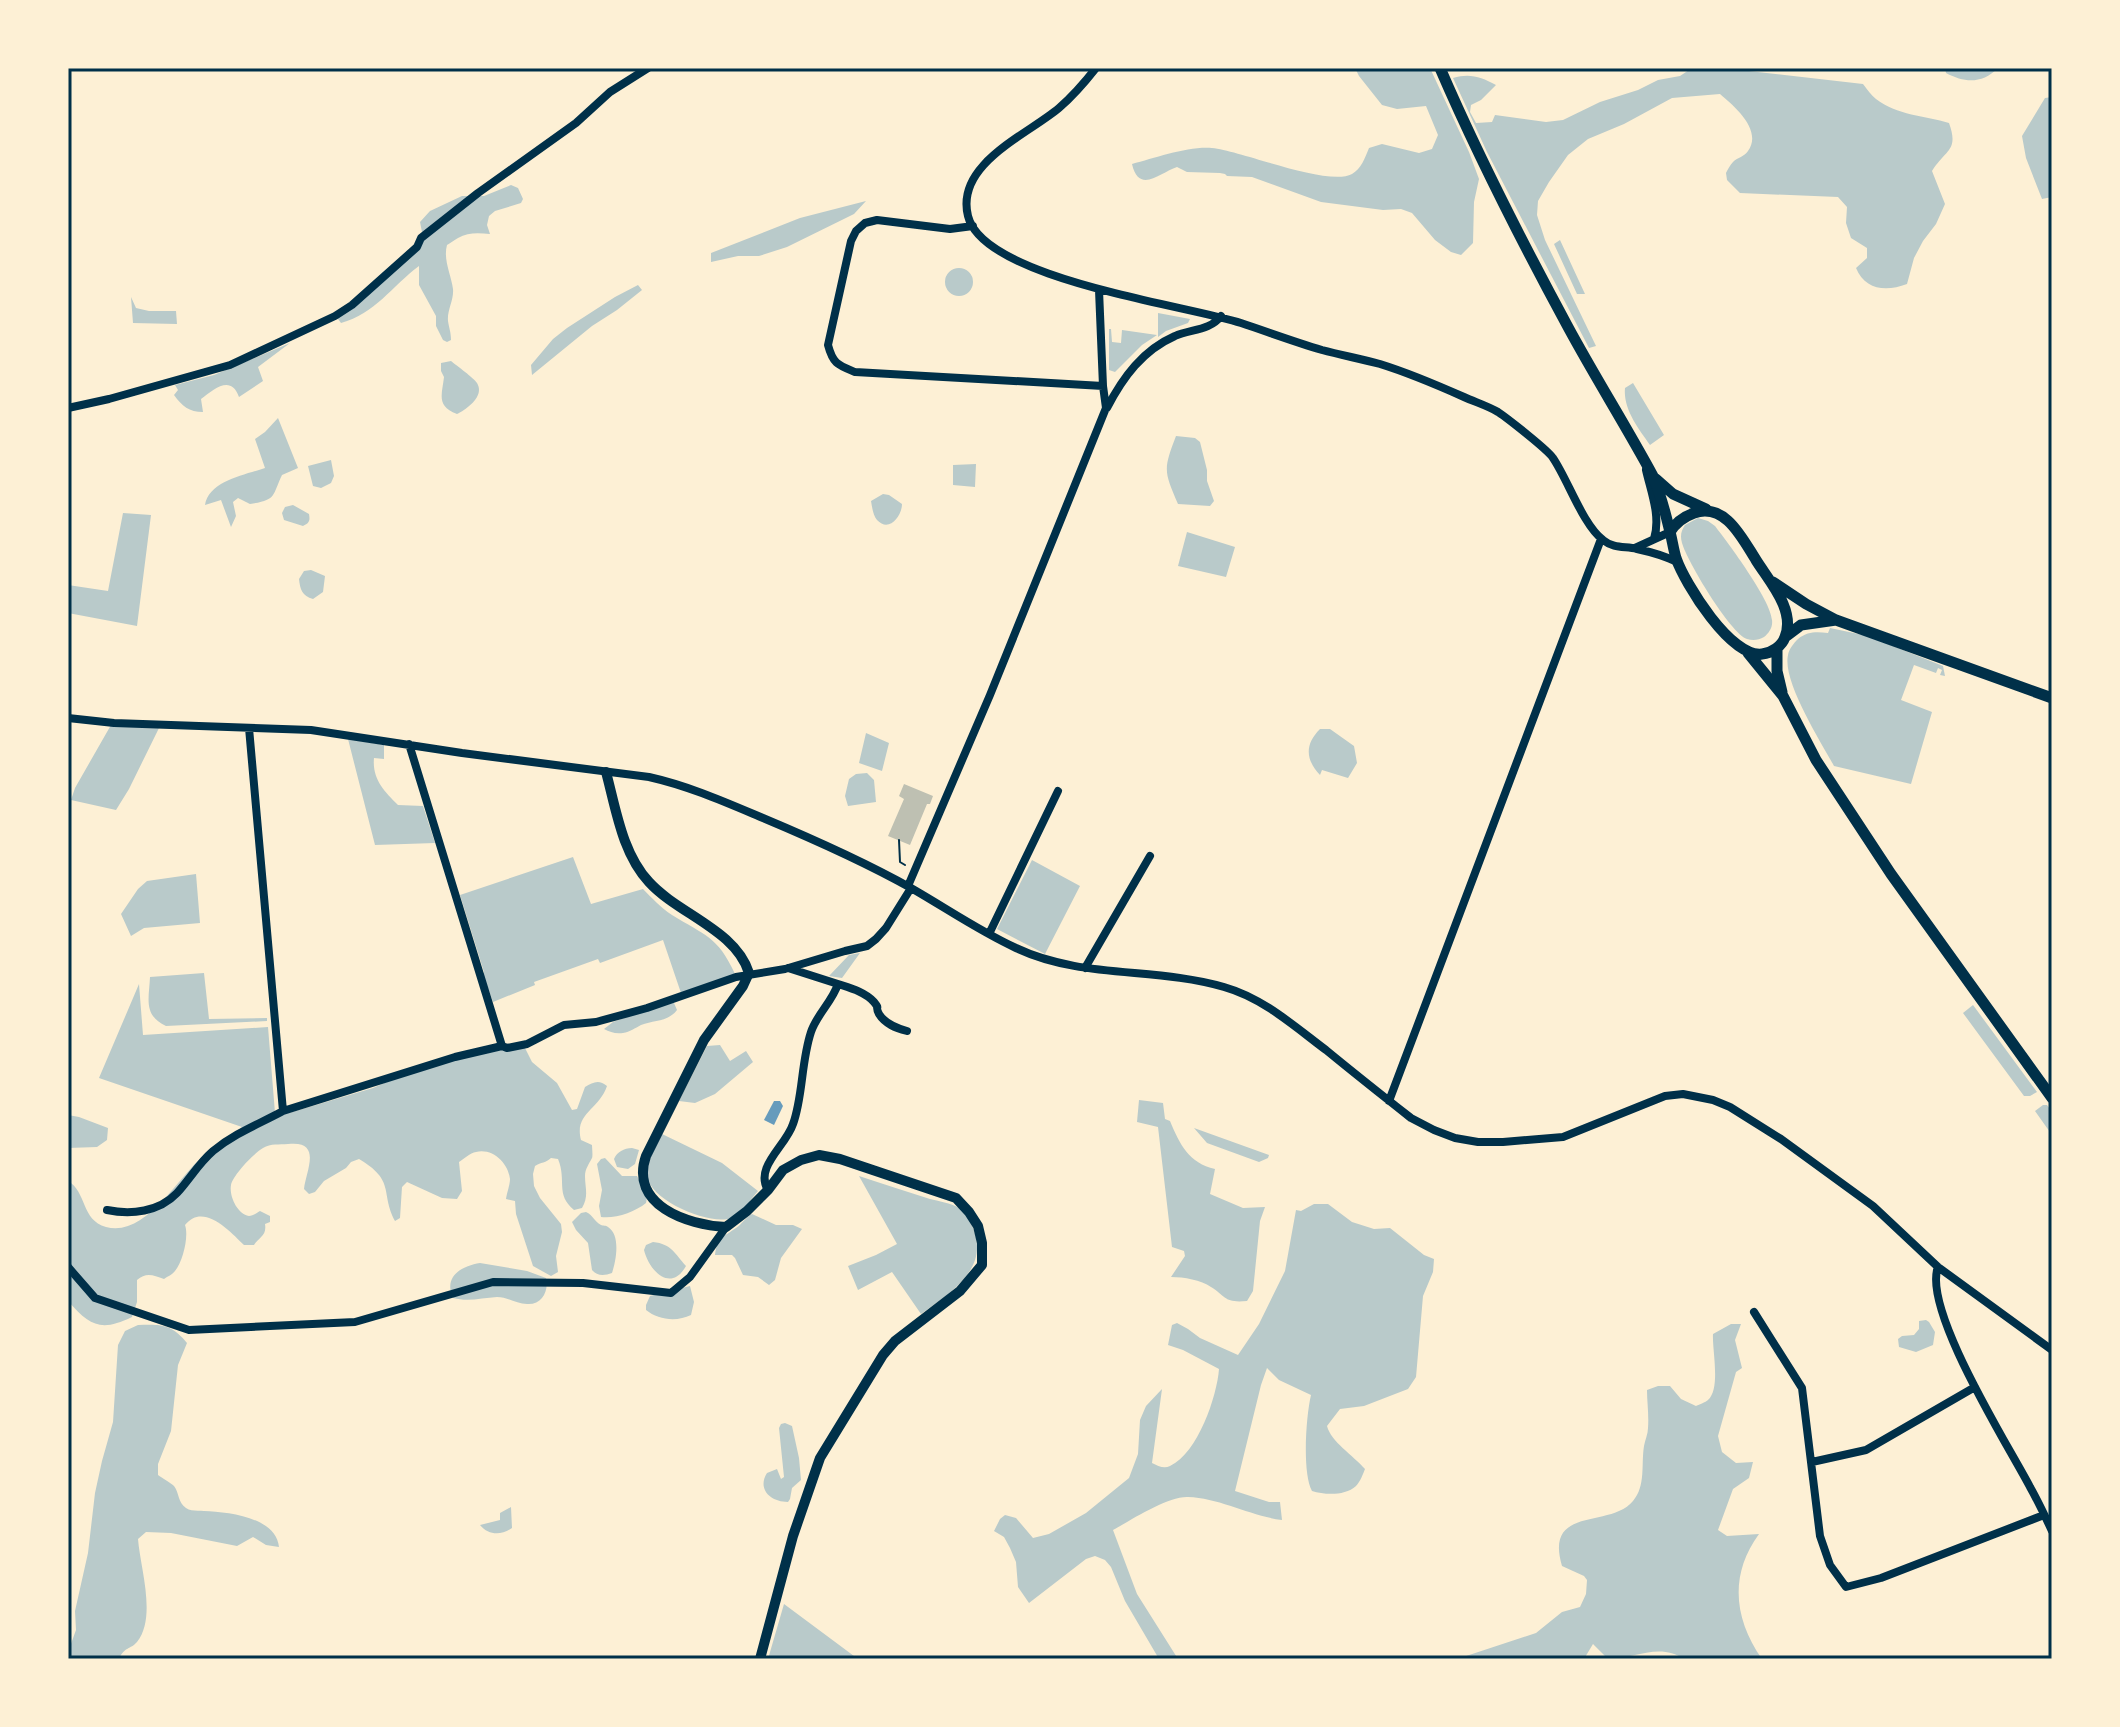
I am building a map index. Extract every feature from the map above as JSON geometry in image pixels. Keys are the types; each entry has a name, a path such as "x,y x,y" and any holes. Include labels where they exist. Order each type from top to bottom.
{"main road":[{"path":"1440,68 1490,177 1568,328 1653,476 1677,562 1713,621 1728,639 1748,653 1783,696 1816,760 1891,874 2052,1098"},
{"path":"1653,476 1673,494 1716,512 1733,525 1782,601 1788,620 1785,637"},
{"path":"1670,532 1685,516 1699,511 1716,512"},
{"path":"1768,579 1836,620 2052,698"},
{"path":"1783,696 1777,671 1777,649 1785,637 1801,625 1836,620"},
{"path":"1748,653 1762,654 1777,649"}],"street":[{"path":"68,408 230,365 335,316 352,305 417,247 421,238 466,202 576,123 610,92 648,68"},
{"path":"1096,68 1059,108 989,158 974,176 968,192 968,219 977,233 991,245 1007,255 1099,290 1221,316 1323,350 1382,365 1497,411 1551,454 1588,522 1601,539 1618,548 1634,548 1677,562"},
{"path":"973,226 950,229 877,220 865,223 856,231 851,241 828,345 832,358 840,366 855,372 1103,386"},
{"path":"1099,290 1106,408"},
{"path":"107,1210 123,1213 142,1211 174,1197 199,1163 234,1135 283,1111 455,1057 502,1046 527,1044 564,1025 596,1022 647,1008 749,973 788,968 867,946 876,939 886,928 909,887 1106,408 1126,375 1150,351 1178,334 1211,325 1221,316"},
{"path":"1642,457 1656,511 1654,539"},
{"path":"1634,548 1670,532"},
{"path":"1389,1101 1601,539"},
{"path":"68,718 114,723 311,730 678,783 867,864 989,934 1041,958 1085,968 1222,986 1239,992 1285,1018 1411,1118 1455,1138 1503,1142 1563,1137 1665,1096 1683,1094 1713,1100 1781,1139 1873,1206 1938,1267 2052,1350"},
{"path":"249,728 283,1111"},
{"path":"409,744 502,1046"},
{"path":"606,772 624,840 647,880 722,936 742,956 749,973 704,1040 641,1170 643,1184 660,1205 683,1219 726,1227"},
{"path":"989,934 1058,791"},
{"path":"1085,968 1150,856"},
{"path":"788,968 864,995 873,1001 887,1023 907,1031"},
{"path":"768,1190 764,1184 764,1172 794,1123 812,1029 834,996 838,984"},
{"path":"68,1267 95,1298 189,1330 355,1322 493,1282 583,1283 671,1293 690,1277 726,1227 747,1211 783,1170 819,1155 840,1159 956,1198 978,1226 982,1265 960,1291 895,1341 883,1355 820,1458 793,1536 760,1659"},
{"path":"1938,1267 1935,1273 1938,1302 1965,1370 2052,1531"},
{"path":"1754,1312 1802,1388 1820,1536 1830,1565 1846,1587 1881,1578 2044,1515"},
{"path":"1812,1462 1866,1450 1975,1387"}],"path":[{"path":"899,840 900,862 910,868"}],"shaded area":[{"path":"1355,68 1430,68 1479,179 1474,202 1473,243 1461,255 1435,240 1412,213 1401,209 1383,210 1321,202 1252,177 1187,172 1177,167 1145,180 1135,173 1132,164 1182,151 1212,148 1305,172 1340,177 1355,172 1369,148 1382,144 1419,153 1432,149 1438,135 1426,106 1397,109 1382,105"},
{"path":"1692,68 1722,68 1863,84 1876,99 1893,109 1949,123 1952,145 1932,171 1945,204 1914,258 1907,284 1877,287 1860,275 1856,268 1867,258 1867,248 1851,238 1846,223 1847,207 1838,197 1740,193 1727,180 1728,169 1748,151 1752,135 1745,119 1720,94 1672,98 1588,139 1568,155 1538,201 1537,215 1545,240 1596,346 1589,348 1487,152 1453,78 1475,77 1496,85 1471,105 1470,112 1476,123 1492,122 1495,115 1546,122 1563,120 1658,80 1680,76"},
{"path":"1945,68 1998,68 1986,77 1967,80 1946,73"},
{"path":"2052,97 2052,197 2042,199 2026,158 2022,136 2045,98"},
{"path":"511,185 518,188 523,199 521,203 489,216 487,225 490,234 466,235 447,245 453,289 448,317 451,340 443,340 436,326 436,316 419,285 419,266 374,306 341,323 338,315 417,249 422,232 420,222 430,211 462,196 484,196"},
{"path":"866,201 854,214 787,247 759,256 738,256 711,262 711,253 800,218"},
{"path":"1560,240 1585,294 1577,294 1554,244"},
{"path":"959,268 969,272 973,282 969,292 959,296 949,292 945,282 949,272"},
{"path":"638,285 642,290 532,375 531,365 553,339"},
{"path":"131,297 136,308 176,311 177,324 133,323"},
{"path":"1158,313 1190,319 1188,323 1158,337"},
{"path":"1109,329 1112,342 1121,343 1122,330 1157,335 1142,345 1115,372 1109,370"},
{"path":"290,343 258,367 263,381 239,397 232,386 222,386 201,399 203,412 186,408 174,395 178,390 175,385 214,375"},
{"path":"451,361 473,378 479,388 474,402 457,414 443,404 442,399 444,377 441,363"},
{"path":"1633,383 1664,435 1650,445 1626,403 1625,388"},
{"path":"278,418 298,468 282,475 269,499 250,504 238,498 233,502 236,516 231,527 221,500 205,505 208,497 229,480 265,468 255,439"},
{"path":"1176,436 1195,438 1200,442 1214,501 1210,506 1178,504 1167,470"},
{"path":"331,460 334,476 331,483 321,488 313,486 308,466"},
{"path":"976,464 975,487 953,485 953,465"},
{"path":"883,494 902,504 897,518 886,525 876,518 871,501"},
{"path":"293,505 309,514 307,524 303,526 284,520 282,513 285,507"},
{"path":"123,513 151,515 137,626 68,613 68,585 108,591"},
{"path":"1698,518 1715,526 1764,599 1772,623 1764,637 1747,639 1730,624 1692,565 1681,534 1685,525"},
{"path":"1187,532 1235,547 1226,577 1178,566"},
{"path":"311,570 325,576 323,592 313,599 302,592 299,579 304,571"},
{"path":"1830,628 1868,636 1943,666 1945,676 1940,675 1942,670 1938,668 1936,673 1914,665 1901,700 1932,712 1911,784 1834,766 1804,711 1791,680 1789,653 1802,636 1828,633"},
{"path":"111,725 159,728 116,810 71,800"},
{"path":"1320,729 1330,729 1354,746 1357,763 1348,778 1322,770 1320,775 1312,763 1309,746"},
{"path":"866,733 889,743 882,771 859,763"},
{"path":"348,739 384,745 384,759 374,758 377,778 398,805 423,806 435,843 375,845"},
{"path":"867,773 874,780 876,802 848,806 845,796 849,779 856,774"},
{"path":"573,857 591,904 643,889 668,912 716,944 735,974 681,993 663,940 534,982 535,985 493,1002 460,895"},
{"path":"1032,860 1080,886 1045,954 997,929"},
{"path":"196,874 200,923 144,928 131,936 121,914 138,889 147,881"},
{"path":"860,953 842,978 829,976 849,955"},
{"path":"204,973 209,1019 267,1018 267,1021 166,1026 154,1017 149,1006 150,977"},
{"path":"139,984 143,1035 268,1027 275,1113 289,1113 373,1088 451,1059 524,1046 532,1062 557,1083 572,1110 577,1109 585,1087 596,1082 607,1086 581,1124 581,1140 592,1145 592,1158 585,1173 586,1196 582,1208 574,1210 565,1198 558,1159 551,1158 535,1166 534,1186 561,1224 556,1256 558,1272 551,1276 533,1266 516,1214 515,1201 506,1199 509,1173 503,1162 488,1152 476,1152 459,1162 462,1191 457,1199 442,1198 407,1182 402,1187 400,1218 395,1221 383,1181 359,1159 309,1194 304,1189 310,1158 306,1147 299,1144 272,1145 249,1159 231,1185 233,1199 241,1212 249,1216 260,1211 270,1216 264,1234 254,1245 244,1245 216,1221 200,1216 192,1219 185,1225 184,1248 174,1272 164,1279 147,1275 137,1280 137,1302 132,1317 104,1325 90,1321 68,1301 68,1181 98,1223 120,1228 134,1224 159,1204 202,1157 242,1127 99,1078"},
{"path":"671,1001 677,1010 665,1019 623,1033 604,1029 613,1022"},
{"path":"1973,1005 2037,1092 2024,1096 1963,1013"},
{"path":"720,1045 730,1061 746,1051 753,1062 715,1094 695,1103 679,1101 707,1046"},
{"path":"1139,1100 1163,1103 1165,1119 1170,1121 1186,1152 1198,1162 1215,1169 1210,1194 1243,1208 1265,1207 1260,1221 1253,1291 1247,1301 1230,1300 1197,1281 1171,1277 1185,1256 1184,1251 1172,1247 1158,1127 1137,1122"},
{"path":"2047,1105 2052,1112 2052,1135 2035,1111"},
{"path":"68,1115 108,1128 107,1140 97,1147 68,1148"},
{"path":"1194,1128 1269,1155 1268,1158 1259,1162 1207,1143"},
{"path":"662,1134 722,1163 758,1191 739,1213 722,1220 696,1215 670,1202 651,1185 647,1176 650,1160"},
{"path":"632,1148 639,1150 635,1164 628,1169 617,1167 614,1159 617,1154"},
{"path":"605,1158 622,1176 637,1176 646,1192 646,1203 625,1214 601,1217 599,1206 602,1190 597,1164"},
{"path":"859,1176 952,1205 966,1214 971,1222 977,1243 972,1268 955,1288 921,1314 892,1272 858,1290 848,1266 897,1244"},
{"path":"1314,1204 1328,1204 1352,1222 1374,1229 1390,1228 1424,1255 1434,1259 1433,1272 1423,1296 1416,1377 1408,1389 1364,1406 1340,1409 1327,1426 1338,1443 1365,1469 1357,1484 1341,1493 1312,1491 1306,1458 1311,1395 1279,1380 1267,1368 1235,1491 1269,1502 1280,1502 1282,1520 1212,1500 1188,1497 1160,1504 1113,1530 1137,1594 1178,1659 1159,1659 1125,1601 1111,1567 1095,1556 1086,1559 1029,1603 1018,1587 1016,1562 1010,1548 1004,1537 994,1531 1000,1519 1005,1515 1016,1518 1033,1538 1049,1534 1086,1513 1129,1478 1138,1454 1140,1420 1146,1406 1162,1389 1152,1463 1166,1467 1180,1459 1204,1423 1219,1369 1168,1345 1172,1325 1177,1323 1200,1338 1238,1355 1259,1324 1285,1271 1296,1210 1301,1211"},
{"path":"586,1212 608,1227 615,1236 616,1255 612,1273 601,1275 592,1270 588,1243 572,1222"},
{"path":"752,1214 776,1225 793,1225 802,1229 781,1258 775,1280 769,1285 758,1277 743,1275 732,1255 715,1255 721,1238"},
{"path":"653,1242 669,1247 676,1254 686,1266 680,1274 667,1278 656,1271 644,1250 646,1245"},
{"path":"480,1263 527,1271 546,1278 545,1292 540,1300 532,1304 497,1297 453,1298 452,1278 461,1270"},
{"path":"690,1286 694,1302 691,1315 668,1319 646,1310 650,1296"},
{"path":"1926,1320 1935,1332 1933,1345 1916,1352 1899,1347 1898,1339 1914,1335 1919,1329 1919,1321"},
{"path":"1731,1324 1741,1324 1735,1340 1742,1368 1736,1372 1718,1436 1722,1452 1736,1463 1753,1462 1749,1478 1733,1489 1718,1530 1727,1536 1759,1534 1743,1565 1739,1597 1746,1628 1762,1659 1684,1659 1675,1654 1656,1652 1608,1659 1593,1644 1584,1659 1457,1659 1536,1633 1562,1612 1580,1607 1586,1594 1587,1580 1562,1566 1559,1547 1562,1534 1570,1526 1623,1509 1633,1501 1641,1482 1648,1430 1647,1390 1670,1386 1681,1399 1696,1406 1708,1400 1715,1378 1713,1334"},
{"path":"138,1325 166,1326 187,1343 178,1365 171,1431 158,1464 158,1475 174,1486 181,1503 188,1509 249,1518 269,1529 279,1547 266,1545 253,1537 237,1546 171,1533 146,1532 138,1539 147,1606 143,1632 137,1642 119,1659 68,1659 76,1630 75,1611 88,1553 95,1493 113,1422 118,1345 125,1331"},
{"path":"785,1423 792,1426 801,1480 792,1488 788,1502 776,1500 767,1494 764,1484 767,1473 777,1469 781,1479 784,1477 779,1428"},
{"path":"511,1507 512,1528 491,1533 480,1525 500,1520 500,1513"},
{"path":"784,1604 858,1659 768,1659"}],"water":[{"path":"774,1101 780,1101 783,1106 774,1125 764,1120"}],"building":[{"path":"904,784 933,796 910,845 888,836 904,799 899,796"}]}
